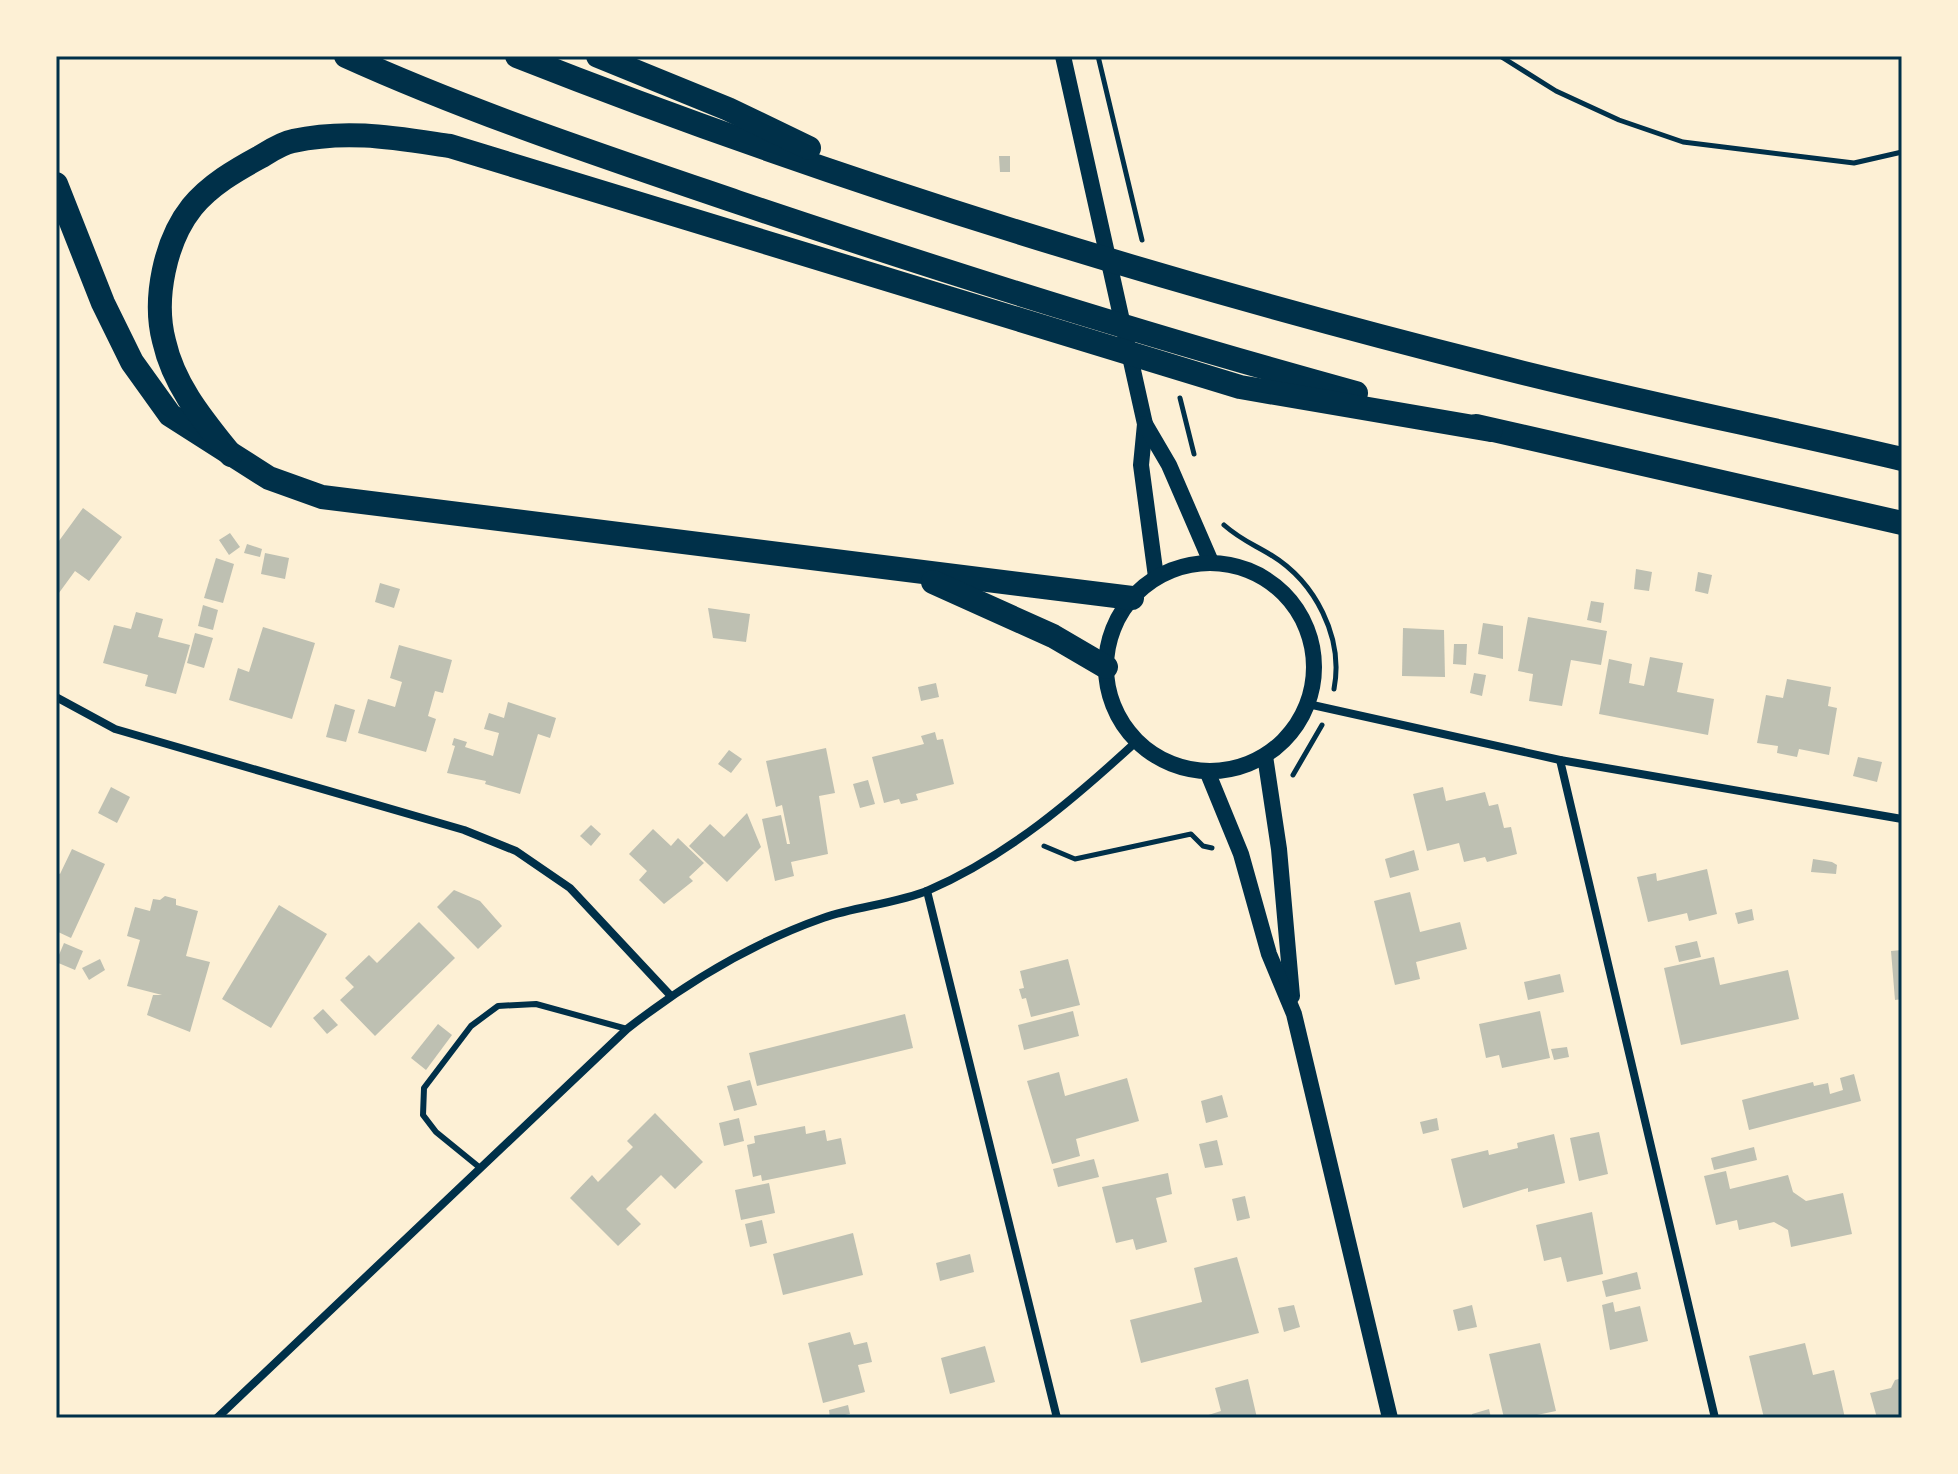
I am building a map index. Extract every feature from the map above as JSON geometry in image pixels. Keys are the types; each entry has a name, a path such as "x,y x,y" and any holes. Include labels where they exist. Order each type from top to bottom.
{"highway":[{"path":"346,56 526,129 885,252 1197,349 1491,430 1902,523"},
{"path":"517,56 915,200 1276,309 1480,363 1902,459"},
{"path":"598,56 728,109 915,200"},
{"path":"231,455 193,408 175,375 163,339 160,296 169,253 192,208 231,172 290,141 360,133 450,146 1240,387 1491,430"},
{"path":"56,184 103,303 132,362 170,415 269,478 322,497 912,573 1132,598"},
{"path":"912,573 1053,636 1106,667"}],"main road":[{"path":"1063,56 1145,424 1141,465 1156,577"},
{"path":"1145,424 1169,465 1211,562"},
{"path":"1211,562 1253,572 1288,596 1304,620 1314,648 1315,676 1308,704 1291,734 1265,756 1227,770 1207,771 1181,767 1158,757 1137,741 1114,707 1106,667 1117,619 1132,598 1156,577 1182,566 1211,562"},
{"path":"1265,756 1279,849 1294,1014 1390,1418"},
{"path":"1207,771 1241,854 1269,954 1294,1014"}],"street":[{"path":"56,697 115,729 464,830 516,851 570,888 670,995"},
{"path":"1308,704 1560,760 1902,819"},
{"path":"217,1418 479,1167 627,1029 670,995 749,950 823,918 927,891 980,864 1066,807 1137,741"},
{"path":"1560,760 1715,1418"},
{"path":"927,891 1057,1418"}],"lane":[{"path":"479,1167 436,1132 423,1115 424,1088 471,1026 498,1006 536,1004 627,1029"}],"path":[{"path":"1098,56 1129,186"},
{"path":"1500,56 1556,91 1619,120 1683,142 1854,163 1902,152"},
{"path":"1187,428 1196,465"},
{"path":"1220,521 1243,542 1270,554 1294,572 1314,595 1327,623 1335,652 1335,682 1329,711 1292,778"},
{"path":"1028,832 1051,851 1075,859 1191,834 1203,846 1241,854"}],"building":[{"path":"999,156 1010,156 1010,172 1000,172"},
{"path":"83,508 122,537 89,581 75,571 56,597 56,545"},
{"path":"230,533 240,547 229,555 219,540"},
{"path":"247,544 262,549 260,557 244,553"},
{"path":"265,553 289,558 285,579 261,574"},
{"path":"216,558 234,564 223,603 204,598"},
{"path":"1636,569 1652,572 1649,591 1634,589"},
{"path":"1698,572 1712,575 1708,594 1695,591"},
{"path":"380,583 400,589 394,608 375,602"},
{"path":"1591,601 1604,603 1601,623 1587,620"},
{"path":"203,605 218,610 213,630 198,626"},
{"path":"708,608 750,614 746,642 713,638"},
{"path":"136,612 163,619 158,637 190,645 176,694 145,686 148,675 103,663 114,625 131,629"},
{"path":"1528,617 1607,631 1601,665 1571,660 1562,706 1529,701 1533,674 1518,671"},
{"path":"1483,623 1503,626 1503,659 1478,654"},
{"path":"263,627 315,643 292,719 229,700 238,668 249,672"},
{"path":"1403,628 1444,630 1445,677 1402,676"},
{"path":"195,633 213,638 204,668 187,663"},
{"path":"1454,644 1467,644 1466,665 1453,664"},
{"path":"399,645 452,660 443,693 435,691 428,716 436,719 426,752 358,733 368,699 395,707 402,682 390,678"},
{"path":"1650,657 1683,663 1677,692 1714,699 1708,735 1599,714 1609,659 1632,664 1629,683 1644,686"},
{"path":"1474,673 1486,675 1482,696 1470,693"},
{"path":"1787,679 1831,687 1828,706 1837,708 1829,755 1799,749 1797,757 1777,753 1778,746 1757,743 1766,695 1783,698"},
{"path":"936,683 939,697 921,701 918,687"},
{"path":"508,702 556,718 550,738 538,734 520,794 485,784 486,781 447,773 455,746 452,745 454,738 467,742 465,747 493,756 499,733 484,729 489,713 504,718"},
{"path":"335,704 355,710 346,742 326,737"},
{"path":"935,732 937,740 943,739 954,784 916,794 918,800 901,804 899,799 884,803 872,757 924,744 921,736"},
{"path":"826,748 835,793 819,796 828,854 791,862 794,876 775,881 762,819 781,815 787,844 790,844 782,805 776,807 766,761"},
{"path":"729,750 742,759 731,773 718,764"},
{"path":"1858,757 1882,762 1877,782 1853,776"},
{"path":"868,780 875,804 860,808 853,784"},
{"path":"111,787 130,797 117,823 98,813"},
{"path":"1443,787 1446,801 1485,792 1489,806 1498,804 1504,828 1511,827 1517,854 1487,862 1485,857 1464,862 1459,843 1427,851 1413,794"},
{"path":"747,813 761,847 727,882 689,846 710,824 724,837"},
{"path":"591,825 601,834 591,846 580,836"},
{"path":"653,829 671,846 678,838 704,863 689,877 693,881 664,904 639,880 647,871 629,854"},
{"path":"72,849 105,864 71,938 56,931 56,872 60,874"},
{"path":"1414,850 1419,870 1390,878 1385,859"},
{"path":"1813,859 1837,865 1836,874 1811,872"},
{"path":"1707,869 1717,914 1689,921 1687,913 1648,922 1637,877 1656,873 1657,881"},
{"path":"454,890 480,901 502,926 478,949 437,907"},
{"path":"1410,892 1420,932 1460,922 1467,949 1416,962 1420,979 1395,985 1374,901"},
{"path":"165,896 176,899 176,905 198,911 186,956 210,962 190,1032 147,1015 153,995 162,995 127,986 140,940 127,936 135,907 150,911 153,899 160,900"},
{"path":"279,905 327,934 271,1028 222,999"},
{"path":"1752,909 1754,920 1738,924 1735,913"},
{"path":"419,922 455,958 375,1036 340,1000 354,987 345,978 369,955 377,963"},
{"path":"1697,941 1701,957 1679,962 1675,946"},
{"path":"64,943 83,951 75,970 56,962"},
{"path":"1902,950 1902,999 1895,1000 1891,951"},
{"path":"1714,957 1720,985 1788,970 1799,1019 1681,1045 1664,968"},
{"path":"100,959 105,970 89,980 82,968"},
{"path":"1068,959 1080,1005 1031,1017 1026,998 1022,999 1019,989 1024,988 1020,971"},
{"path":"1560,974 1564,992 1528,1000 1524,982"},
{"path":"323,1009 338,1025 327,1034 313,1018"},
{"path":"1073,1011 1079,1036 1024,1050 1018,1025"},
{"path":"1540,1011 1550,1058 1502,1068 1499,1055 1486,1058 1479,1024"},
{"path":"905,1014 913,1048 757,1086 749,1053"},
{"path":"438,1024 452,1035 426,1070 411,1058"},
{"path":"1567,1047 1569,1057 1554,1060 1551,1049"},
{"path":"1059,1072 1065,1096 1127,1078 1139,1121 1076,1139 1080,1156 1052,1164 1027,1081"},
{"path":"1854,1074 1861,1101 1749,1130 1742,1100 1813,1082 1814,1086 1828,1083 1830,1094 1843,1090 1840,1078"},
{"path":"750,1080 757,1105 734,1111 727,1086"},
{"path":"1222,1095 1228,1117 1206,1123 1201,1101"},
{"path":"655,1113 703,1162 675,1189 661,1175 626,1209 641,1224 618,1246 570,1198 592,1175 598,1182 633,1147 627,1141"},
{"path":"739,1118 744,1141 724,1146 719,1123"},
{"path":"1437,1118 1439,1130 1423,1134 1420,1122"},
{"path":"805,1126 806,1134 825,1130 827,1141 841,1138 846,1164 762,1181 761,1175 753,1177 747,1145 755,1143 754,1136"},
{"path":"1599,1132 1608,1174 1579,1181 1570,1138"},
{"path":"1554,1134 1565,1183 1528,1192 1528,1188 1463,1208 1451,1159 1488,1150 1489,1155 1518,1148 1517,1143"},
{"path":"1217,1140 1223,1165 1205,1168 1199,1144"},
{"path":"1754,1147 1757,1160 1714,1170 1711,1158"},
{"path":"1094,1159 1099,1177 1058,1187 1053,1169"},
{"path":"1726,1171 1730,1189 1788,1175 1793,1192 1806,1201 1843,1193 1852,1234 1791,1247 1788,1230 1774,1222 1739,1230 1737,1220 1716,1225 1704,1176"},
{"path":"1168,1173 1172,1194 1156,1198 1167,1242 1136,1250 1133,1239 1116,1243 1102,1187"},
{"path":"769,1183 775,1213 741,1220 735,1190"},
{"path":"1245,1196 1250,1218 1237,1221 1232,1199"},
{"path":"1592,1212 1603,1274 1567,1282 1561,1257 1544,1261 1536,1225"},
{"path":"762,1220 767,1243 750,1247 745,1224"},
{"path":"853,1233 863,1275 783,1295 773,1254"},
{"path":"970,1254 974,1272 940,1281 936,1263"},
{"path":"1237,1257 1259,1333 1141,1363 1130,1320 1202,1302 1194,1268"},
{"path":"1637,1272 1641,1289 1606,1297 1602,1281"},
{"path":"1613,1302 1615,1312 1640,1306 1648,1341 1610,1350 1602,1305"},
{"path":"1294,1305 1300,1327 1284,1332 1278,1308"},
{"path":"1472,1305 1477,1327 1458,1331 1453,1310"},
{"path":"850,1332 854,1345 867,1342 872,1362 858,1365 865,1392 823,1403 808,1343"},
{"path":"1540,1343 1556,1411 1537,1415 1538,1418 1504,1418 1489,1354"},
{"path":"1805,1343 1813,1375 1834,1370 1845,1418 1764,1418 1749,1356"},
{"path":"985,1346 995,1382 950,1394 941,1358"},
{"path":"1902,1378 1902,1418 1877,1418 1870,1393 1891,1388 1895,1380"},
{"path":"1248,1379 1257,1418 1199,1418 1221,1411 1215,1388"},
{"path":"848,1405 850,1414 830,1418 829,1410"},
{"path":"1489,1409 1491,1418 1473,1418 1472,1414"}]}
